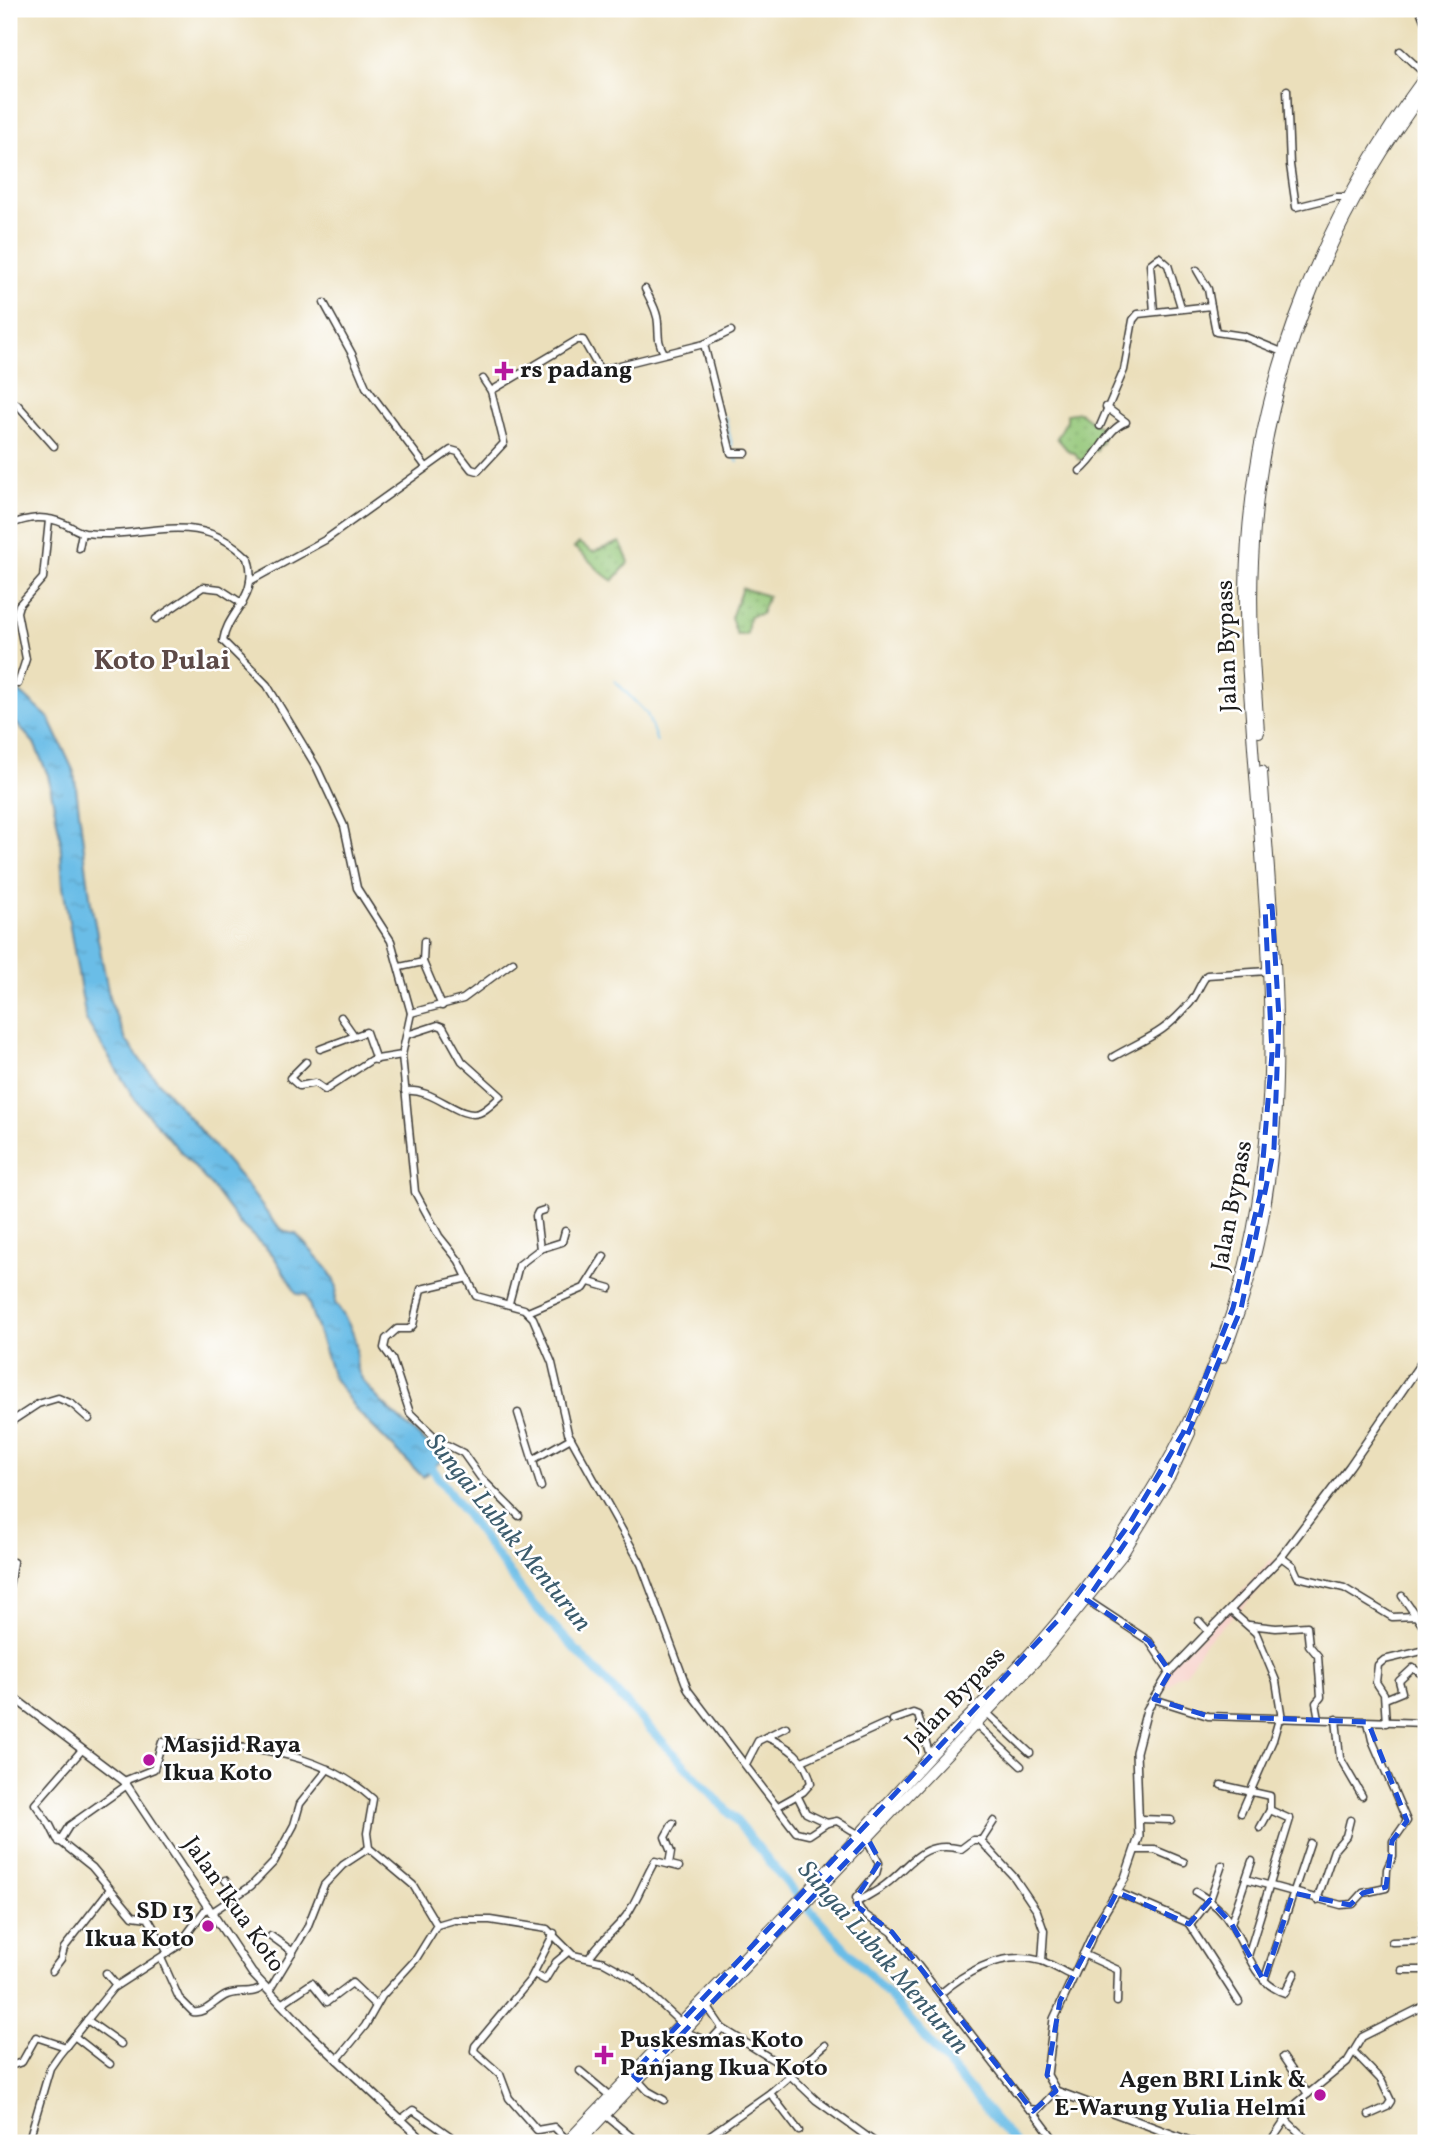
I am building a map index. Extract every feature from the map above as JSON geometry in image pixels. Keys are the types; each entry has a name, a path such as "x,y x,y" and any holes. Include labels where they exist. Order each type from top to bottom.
{"highway":[{"name":"Jalan Bypass","path":"571,2142 590,2131 635,2077 976,1724 1033,1655 1144,1501 1183,1433 1221,1342 1248,1251 1267,1140 1272,1054 1268,906 1253,645 1256,515 1269,432 1292,346 1347,197 1380,139 1426,75"},
{"name":"Jalan Bypass","path":"863,1838 930,1756 1087,1600 1122,1555 1170,1476 1205,1400 1241,1309 1257,1248 1274,1148 1279,1018 1245,591 1251,497 1262,431 1282,352 1312,269 1344,211 1426,89"},
{"name":"Jalan Bypass","path":"683,2027 707,2006 768,1939"},
{"name":"Jalan Bypass","path":"571,2142 610,2096 635,2077"}],"street":[{"path":"1420,9 1426,24"},
{"path":"1400,51 1426,75"},
{"path":"1287,90 1290,104 1290,165 1296,207 1339,196 1347,197"},
{"path":"1154,311 1150,262 1159,257 1168,265 1181,307"},
{"path":"1197,270 1208,289 1216,332 1243,336 1282,352"},
{"path":"645,289 659,325 656,332 664,353"},
{"path":"324,303 352,354 366,387 426,467"},
{"path":"1100,426 1124,370 1134,317 1181,307 1211,306"},
{"path":"491,391 515,373 580,339 600,370 704,344 731,331"},
{"path":"704,344 734,454 747,453"},
{"path":"250,580 324,540 356,516 375,507 453,449 471,469 478,471 501,449 503,434 491,391 483,379"},
{"path":"9,406 17,404 54,446"},
{"path":"1080,471 1103,448 1105,440 1117,426 1126,422 1106,407"},
{"path":"9,525 32,517 50,520 82,533 165,527 196,529 219,536 247,556 251,569 250,580 243,604 224,634 224,644 267,685 317,768 344,827 357,888 386,929 400,967 411,1013 402,1055 415,1192 479,1298 509,1303 528,1312 547,1349 571,1438 641,1564 688,1690 792,1828 801,1835 813,1834 827,1823"},
{"path":"18,684 26,659 17,612 19,605 43,578 50,520"},
{"path":"79,548 82,533"},
{"path":"156,619 203,587 220,589 243,604"},
{"path":"424,941 423,962 442,1006"},
{"path":"400,967 423,962"},
{"path":"411,1013 442,1006 476,991 513,962"},
{"path":"1113,1057 1131,1050 1168,1027 1197,994 1205,976 1269,971"},
{"path":"341,1017 353,1034"},
{"path":"405,1091 428,1093 470,1114 481,1112 502,1096 462,1061 443,1027 438,1025 407,1035"},
{"path":"320,1049 353,1034 367,1033 376,1060"},
{"path":"306,1062 290,1077 299,1086 315,1083 325,1090 368,1062 402,1055"},
{"path":"540,1249 536,1216 544,1210"},
{"path":"509,1303 519,1265 540,1249 562,1242 565,1231"},
{"path":"528,1312 573,1294 589,1282 604,1256"},
{"path":"468,1278 421,1289 413,1325 409,1329 397,1329 386,1339 384,1348 392,1359 410,1413 439,1441 463,1453 480,1477 519,1516"},
{"path":"589,1282 610,1288"},
{"path":"1195,2143 1056,2091 1047,2074 1054,2019 1072,1976 1117,1892 1135,1850 1140,1819 1136,1752 1142,1724 1154,1699 1170,1672 1281,1557 1344,1475 1426,1356"},
{"path":"9,1423 38,1404 58,1398 72,1404 89,1419"},
{"path":"519,1413 541,1487"},
{"path":"534,1459 571,1438"},
{"path":"1281,1557 1293,1566 1298,1577 1343,1588 1392,1617 1416,1616"},
{"path":"9,1587 13,1563"},
{"path":"1402,1596 1426,1631"},
{"path":"1087,1600 1149,1642 1170,1672"},
{"path":"1231,1611 1256,1633 1276,1681 1281,1719 1241,1813"},
{"path":"1199,1621 1209,1632"},
{"path":"1249,1625 1307,1626 1309,1644 1318,1659 1321,1697 1317,1702 1319,1719"},
{"path":"1386,1723 1385,1699 1376,1682 1381,1662 1426,1650"},
{"path":"1385,1699 1402,1692 1399,1681 1413,1668 1420,1674"},
{"name":"Jalan Ikua Koto","path":"9,1694 126,1783 241,1957 267,1989 337,2060 426,2143"},
{"path":"1154,1699 1208,1716 1426,1723"},
{"path":"986,1712 1030,1753"},
{"path":"802,1761 889,1721 913,1713 918,1715 930,1756"},
{"path":"1336,1719 1340,1758 1362,1796"},
{"path":"1246,1879 1317,1900 1350,1905 1364,1893 1386,1888 1387,1869 1393,1856 1392,1841 1406,1823 1404,1810 1372,1740 1368,1722"},
{"path":"976,1724 1021,1766"},
{"path":"746,1765 755,1744 786,1727"},
{"path":"766,1737 787,1746 802,1761 811,1783 778,1806"},
{"path":"59,1842 69,1826 126,1783 154,1769 162,1742 275,1751 311,1760 373,1799 367,1833 369,1848 413,1885 437,1925"},
{"path":"81,1751 34,1803 59,1842 92,1867 135,1918 148,1918 168,1953"},
{"path":"28,2143 50,2068 74,2036 116,1985 161,1958 183,1940 197,1916 251,1886 277,1858 294,1825 300,1804 327,1769"},
{"path":"1221,1785 1271,1796 1270,1810 1261,1828"},
{"path":"797,1795 806,1813 827,1823 844,1823 863,1838 879,1860 878,1869 857,1896 856,1903"},
{"path":"1248,1956 1290,1819 1270,1810"},
{"path":"1140,1819 1171,1819"},
{"path":"1317,1900 1334,1850 1346,1836 1350,1820"},
{"path":"981,1841 994,1821"},
{"path":"669,1864 671,1852 665,1839 673,1823"},
{"path":"856,1903 884,1886 925,1850 940,1846 961,1849 974,1840 981,1841 1013,1877 1037,1911 1045,1931 1042,1961"},
{"path":"1264,1981 1310,1843"},
{"path":"161,1958 179,1998 193,2012 203,2012 229,1995 267,1989 307,1928 324,1885 349,1860 369,1848"},
{"path":"1135,1850 1155,1850 1184,1862"},
{"path":"1231,1923 1252,1861"},
{"path":"589,1958 597,1944 614,1931 627,1914 654,1863 679,1867"},
{"path":"1189,1924 1194,1923 1210,1900 1222,1865"},
{"path":"225,1880 236,1894"},
{"path":"52,1970 61,1959 64,1948 110,1889"},
{"path":"1117,1892 1189,1924 1239,2002"},
{"path":"1196,1892 1210,1900 1231,1923 1264,1981 1285,1993 1295,1973"},
{"path":"856,1903 872,1920 892,1931 1057,2143"},
{"path":"1426,1912 1423,1941 1426,1951"},
{"path":"337,2060 365,2025 375,2005 412,1964 437,1925 457,1920 490,1920 538,1927 554,1933 568,1952 604,1962 633,1978 683,2027 709,2042 722,2028"},
{"path":"554,1933 534,1974 475,2046 474,2051 500,2074 509,2098 537,2130 554,2127 571,2142"},
{"path":"271,1936 293,1952"},
{"path":"1392,1942 1423,1941"},
{"path":"534,1974 545,1980 556,1962 568,1952"},
{"path":"1083,1954 1119,1971 1117,2002"},
{"path":"940,1994 969,1972 1010,1959 1042,1961 1072,1976"},
{"path":"1402,1970 1426,1970"},
{"path":"106,1973 116,1985"},
{"path":"281,2004 312,1983 327,2002 352,1983 375,2005"},
{"path":"707,2006 722,2028 775,2061 789,2077 876,2143"},
{"path":"1270,2143 1285,2119 1308,2094 1347,2062 1359,2040 1425,2008"},
{"path":"87,2020 121,2044"},
{"path":"74,2036 110,2064"},
{"path":"10,2066 22,2062 36,2037 66,2047"},
{"path":"699,2143 770,2093 825,2045"},
{"path":"1354,2052 1381,2080 1391,2101 1387,2107 1370,2115"},
{"path":"1283,2057 1308,2094"},
{"path":"580,2071 610,2096"},
{"path":"635,2077 652,2094 664,2100"},
{"path":"1033,2112 1044,2105 1056,2091"},
{"path":"770,2093 799,2131"},
{"path":"400,2120 413,2110 460,2143"},
{"path":"605,2115 639,2143"},
{"path":"1285,2119 1310,2143"},
{"path":"23,2126 32,2131"}],"highlighted area":[{"path":"1272,906 1279,1018 1274,1148 1241,1309 1170,1476 1087,1600 1149,1641 1170,1672 1154,1699 1208,1716 1368,1722 1407,1821 1392,1841 1386,1887 1363,1893 1350,1905 1293,1893 1264,1981 1231,1923 1210,1900 1189,1924 1117,1892 1060,2001 1047,2075 1056,2091 1033,2111 892,1932 858,1907 856,1898 880,1861 868,1839 638,2080 632,2074 1059,1619 1128,1526 1183,1433 1233,1308 1260,1195 1272,1054 1265,907"}],"shaded area":[{"path":"1272,1559 1279,1568 1245,1605 1204,1643 1185,1674 1177,1676 1166,1688 1159,1686 1162,1676 1179,1656 1201,1637"}],"green space":[{"path":"1079,412 1102,429 1102,443 1098,445 1097,451 1087,451 1084,460 1069,452 1057,438 1067,420 1067,414"},
{"path":"620,542 629,562 613,581 574,548 579,543 593,552"},
{"path":"742,588 768,596 761,614 749,616 747,635 737,635 731,618"}],"water":[{"path":"9,682 49,718 74,772 91,903 110,1001 126,1040 144,1065 242,1179 273,1221 285,1232 296,1234 328,1269 337,1287 335,1303 354,1335 357,1366 365,1383 385,1406 444,1458 423,1477 357,1411 333,1377 306,1295 297,1294 273,1255 239,1223 212,1187 136,1101 86,1020 63,887 60,836 48,775 34,743 9,715"}],"waterway":[{"path":"725,416 732,446"},
{"path":"734,455 738,462"},
{"path":"615,681 647,714 657,742"},
{"name":"Sungai Lubuk Menturun","path":"425,1459 529,1600 734,1818 800,1899 899,2007 1015,2143"}],"place":[{"name":"rs padang","path":"504,371"},
{"name":"Masjid Raya Ikua Koto","path":"149,1760"},
{"name":"SD 13 Ikua Koto","path":"208,1926"},
{"name":"Puskesmas Koto Panjang Ikua Koto","path":"604,2055"},
{"name":"Agen BRI Link & E-Warung Yulia Helmi","path":"1320,2095"}],"district":[{"name":"Koto Pulai","path":"162,661"}]}
